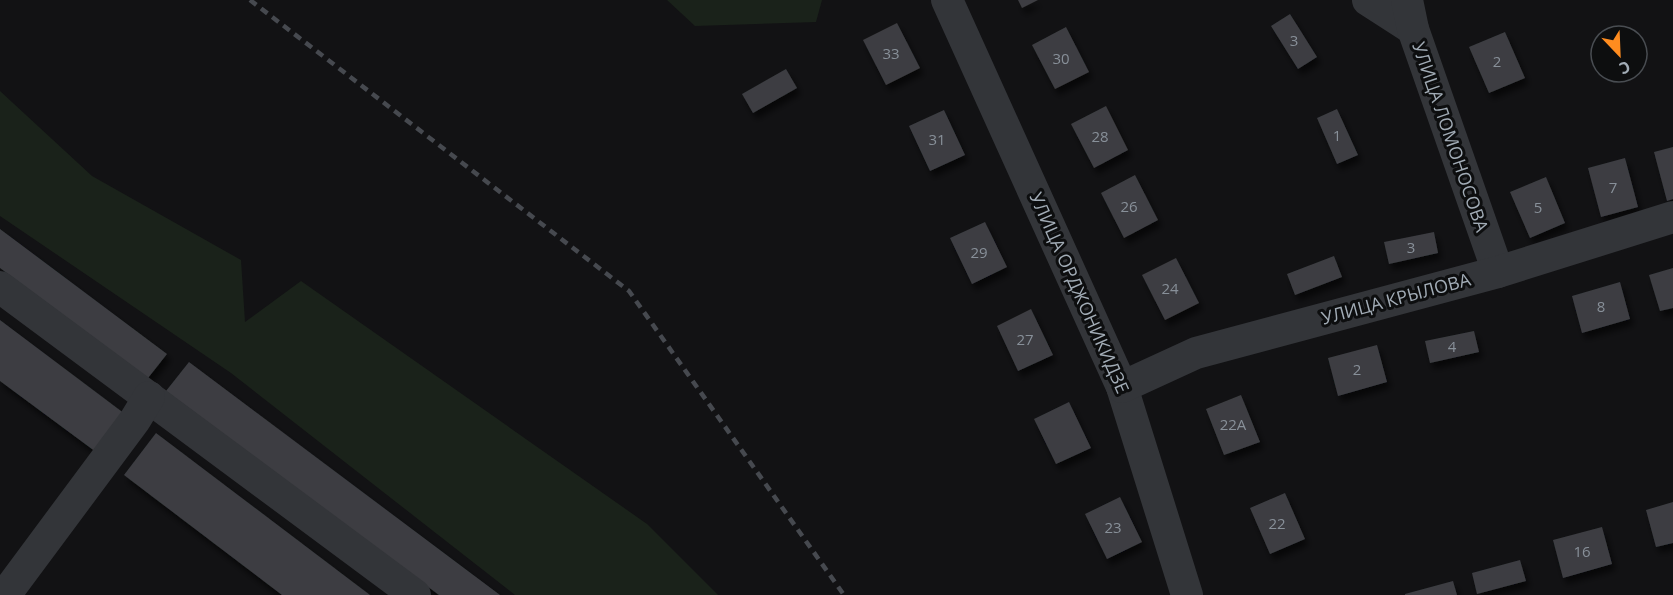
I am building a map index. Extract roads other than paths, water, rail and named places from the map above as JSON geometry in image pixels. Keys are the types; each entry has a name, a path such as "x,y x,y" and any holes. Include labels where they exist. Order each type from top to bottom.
{"street":[{"name":"УЛИЦА ОРДЖОНИКИДЗЕ","path":"947,0 1122,387 1187,595"},
{"path":"1368,0 1410,15"},
{"name":"УЛИЦА ЛОМОНОСОВА","path":"1410,15 1498,272"},
{"name":"УЛИЦА КРЫЛОВА","path":"1122,387 1196,353 1498,272 1673,217"},
{"path":"0,287 415,595"},
{"path":"5,595 135,420 149,397"}],"railway":[{"path":"250,0 629,291 844,595"}]}
